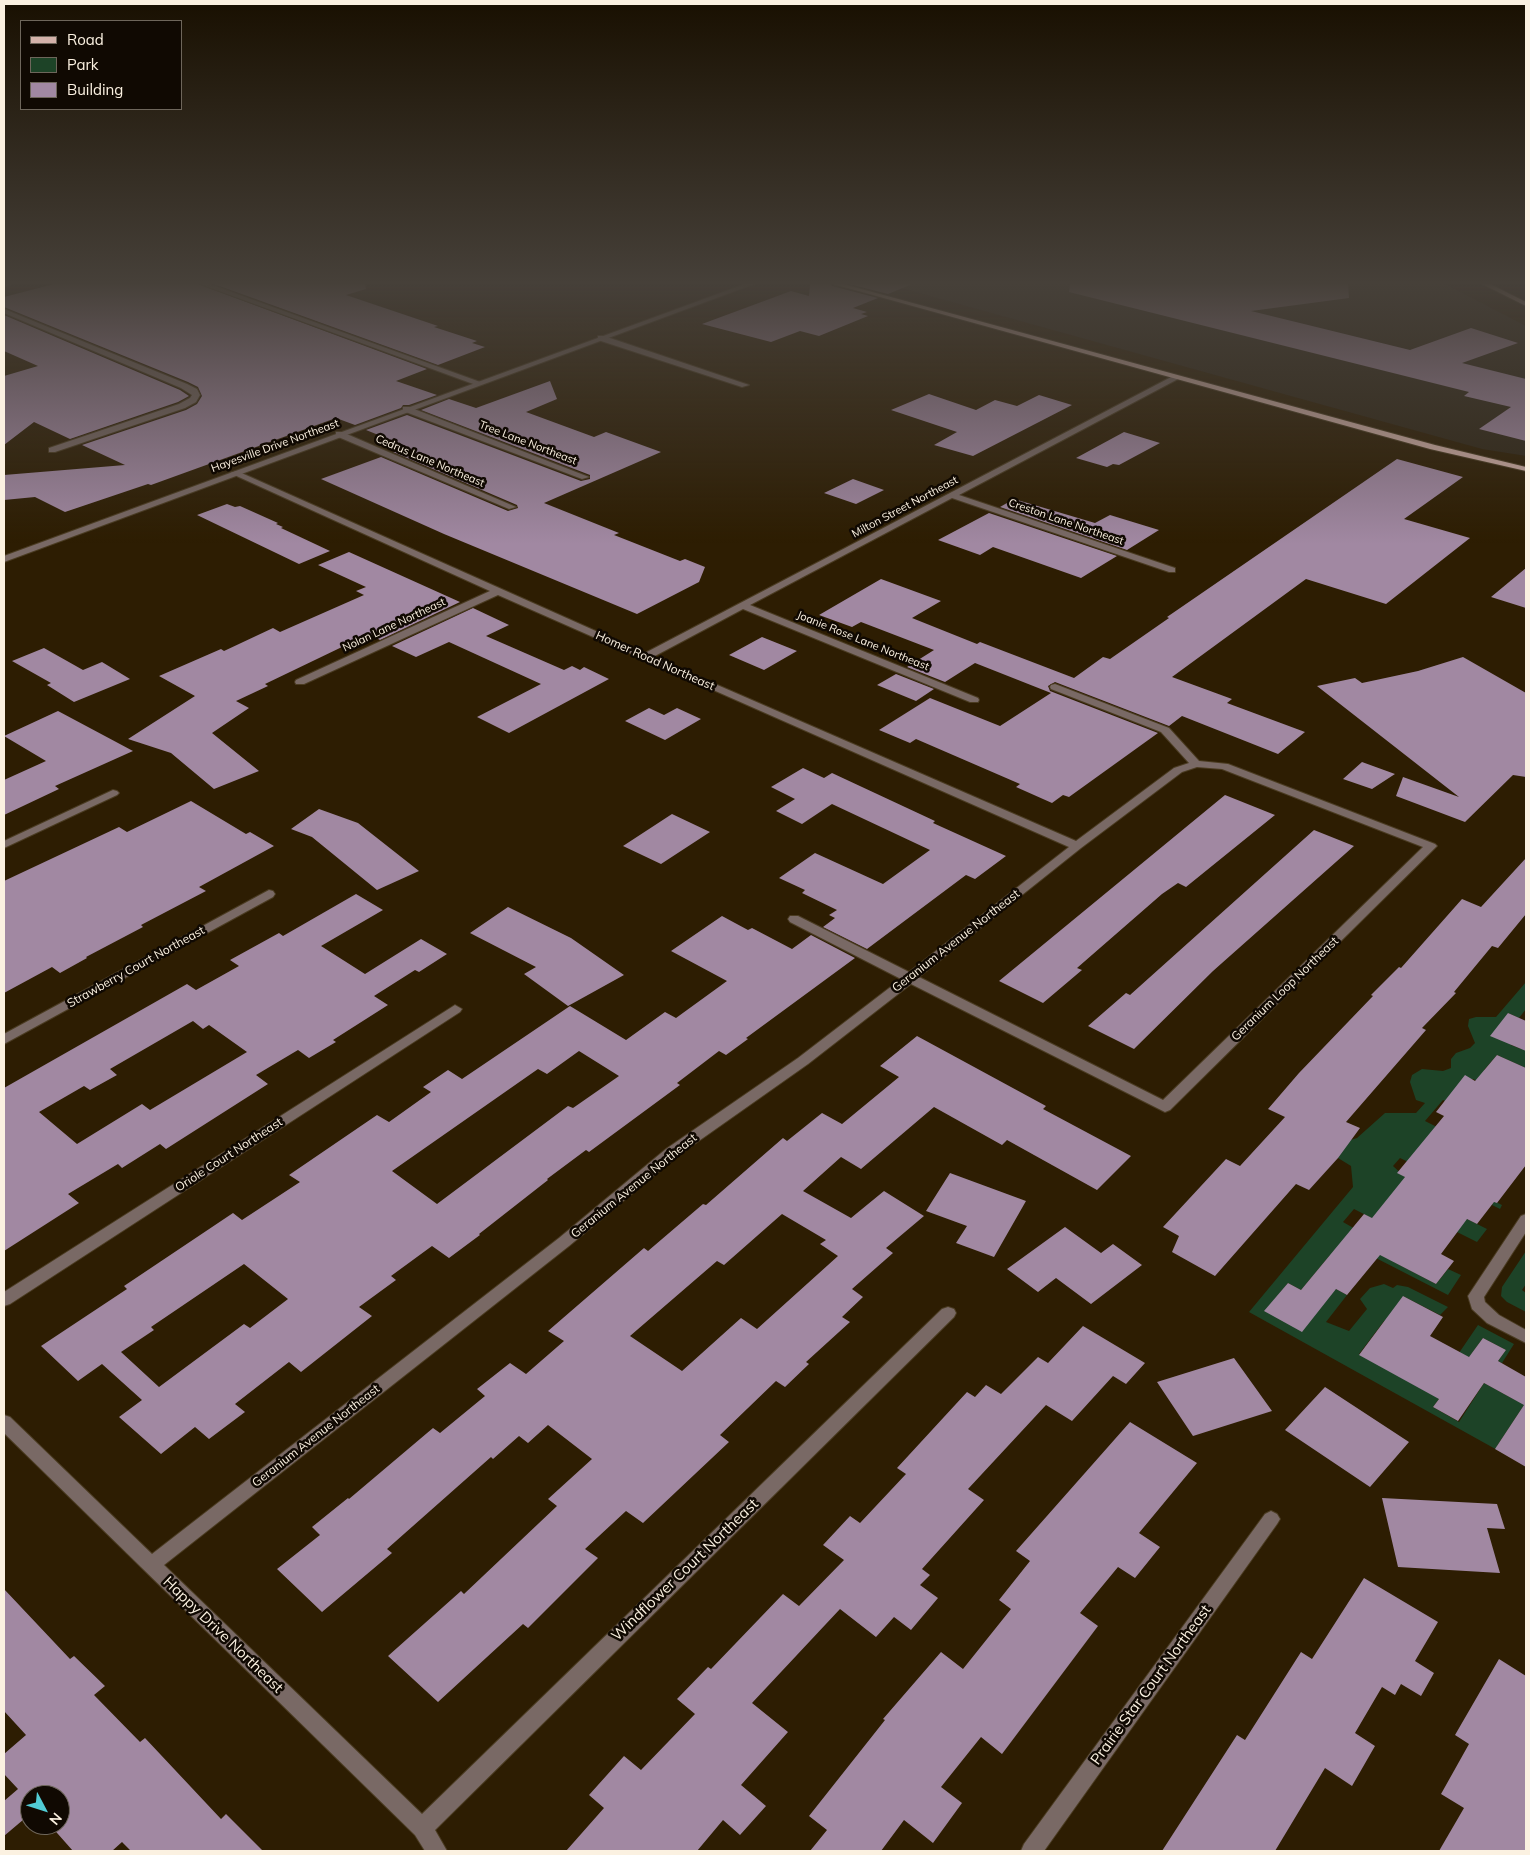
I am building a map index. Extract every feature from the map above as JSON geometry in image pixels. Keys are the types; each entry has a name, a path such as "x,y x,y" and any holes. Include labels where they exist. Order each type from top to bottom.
{"main road":[{"path":"1152,371 1433,447 1526,468"}],"street":[{"path":"52,450 182,406 193,400 196,395 194,391 184,386 147,371"},
{"path":"443,371 478,383"},
{"name":"Hayesville Drive Northeast","path":"4,559 512,371"},
{"path":"701,371 745,385"},
{"name":"Milton Street Northeast","path":"645,657 1175,377"},
{"name":"Tree Lane Northeast","path":"406,410 585,477"},
{"name":"Cedrus Lane Northeast","path":"339,434 512,508"},
{"name":"Homer Road Northeast","path":"234,473 645,657 1077,846"},
{"name":"Creston Lane Northeast","path":"952,495 1172,570"},
{"name":"Nolan Lane Northeast","path":"300,682 498,590"},
{"name":"Joanie Rose Lane Northeast","path":"743,606 974,700"},
{"path":"1055,687 1165,730 1196,764"},
{"name":"Geranium Avenue Northeast","path":"151,1565 564,1242 671,1153 796,1067 1077,846 1178,770 1196,764"},
{"name":"Geranium Loop Northeast","path":"910,978 1165,1107 1430,846 1224,766 1196,764"},
{"path":"4,845 113,793"},
{"name":"Strawberry Court Northeast","path":"4,1040 269,894"},
{"path":"794,919 910,978"},
{"name":"Oriole Court Northeast","path":"4,1300 455,1009"},
{"path":"1526,1220 1476,1296 1478,1305 1493,1319 1526,1337"},
{"name":"Windflower Court Northeast","path":"422,1828 948,1313"},
{"name":"Happy Drive Northeast","path":"4,1422 422,1828 437,1851"},
{"name":"Prairie Star Court Northeast","path":"1031,1851 1271,1519"}],"shaded area":[{"path":"1199,371 1526,371 1526,456 1482,449"}],"green space":[{"path":"1526,982 1526,1009 1519,1018 1508,1013 1511,1045 1521,1049 1526,1043 1526,1068 1497,1055 1484,1070 1526,1090 1526,1103 1473,1079 1461,1080 1508,1130 1443,1100 1425,1121 1447,1132 1467,1188 1502,1205 1500,1209 1492,1205 1493,1203 1400,1158 1393,1166 1405,1177 1403,1187 1487,1229 1477,1242 1457,1232 1440,1253 1354,1209 1343,1222 1399,1254 1394,1262 1436,1284 1448,1269 1461,1275 1448,1295 1370,1255 1330,1255 1301,1290 1288,1283 1265,1311 1336,1289 1347,1295 1326,1322 1349,1331 1367,1309 1360,1299 1370,1288 1384,1284 1393,1288 1397,1285 1408,1287 1448,1307 1440,1315 1403,1296 1403,1304 1391,1319 1384,1321 1359,1354 1431,1394 1478,1325 1514,1344 1502,1363 1498,1361 1506,1350 1483,1338 1433,1407 1459,1422 1484,1383 1517,1401 1526,1388 1526,1402 1497,1446 1526,1460 1526,1466 1249,1312 1353,1187 1351,1166 1338,1158 1341,1143 1357,1138 1385,1113 1416,1113 1425,1103 1416,1100 1410,1082 1412,1075 1422,1069 1443,1071 1451,1068 1451,1059 1456,1053 1470,1048 1475,1043 1468,1026 1469,1019 1496,1017"},
{"path":"1526,1251 1526,1284 1522,1290 1526,1293 1526,1312 1507,1302 1501,1296 1502,1287"}],"building":[{"path":"22,371 134,371 180,390 189,396 178,402 70,439 34,422 4,445 4,376"},
{"path":"160,371 423,371 396,381 437,395 409,405 403,405 401,408 355,425 336,418 151,485 148,484 65,512 35,497 4,500 4,475 125,465 82,445 186,410 197,404 202,396 198,387"},
{"path":"1383,371 1492,371 1526,379 1526,441 1479,429 1511,407 1464,396 1469,392"},
{"path":"550,381 557,399 526,412 594,437 606,432 661,452 544,503 619,533 614,535 680,561 685,559 705,567 699,582 637,614 444,534 321,479 381,457 508,511 518,508 517,505 393,452 408,447 366,430 407,415 581,481 590,479 590,475 421,410 449,399 476,408"},
{"path":"929,394 976,410 995,400 1017,406 1039,395 1072,405 973,456 934,445 957,432 891,410"},
{"path":"1124,432 1160,443 1119,465 1113,464 1107,467 1076,458"},
{"path":"1397,459 1463,477 1404,519 1470,538 1386,604 1306,579 1172,677 1232,699 1227,703 1305,732 1278,754 1182,716 1169,726 1055,682 1048,686 1050,691 1158,733 1069,797 1063,795 1052,803 1016,787 1020,784 916,739 910,743 879,730 930,698 1000,726 1051,693 975,663 945,682 907,667 934,650 861,622 852,627 819,615 881,579 941,601 912,618 977,644 980,642 1074,678 1103,657 1110,659 1169,618 1167,617"},
{"path":"853,479 884,490 856,504 824,493"},
{"path":"1014,499 1095,523 1110,515 1159,530 1127,550 1000,507"},
{"path":"227,504 235,507 240,506 278,523 276,524 283,527 281,528 330,551 299,564 197,515"},
{"path":"989,513 1117,556 1081,578 993,547 980,555 938,540"},
{"path":"349,552 460,602 380,640 369,634 265,684 268,686 236,701 249,708 212,733 259,771 214,789 171,753 128,739 195,696 159,676 221,649 224,651 273,628 280,632 364,595 356,591 366,587 318,565"},
{"path":"1526,568 1526,608 1491,597"},
{"path":"473,608 509,625 486,636 564,670 572,666 580,670 584,667 609,679 509,733 477,717 541,684 449,642 416,657 392,646"},
{"path":"762,637 797,651 764,670 729,655"},
{"path":"44,648 83,670 102,662 130,679 74,702 47,685 51,683 12,661"},
{"path":"1463,657 1526,693 1526,777 1513,775 1465,822 1396,796 1403,777 1459,797 1317,686 1355,678 1362,683 1418,671"},
{"path":"896,674 934,689 916,701 877,685"},
{"path":"649,708 664,715 677,708 701,719 665,740 625,721"},
{"path":"58,711 133,751 55,786 59,789 4,815 4,780 46,761 4,736"},
{"path":"1362,762 1395,774 1372,789 1343,779"},
{"path":"803,768 824,778 832,773 935,821 933,823 1006,856 975,879 966,875 867,949 823,927 835,918 829,915 837,910 802,893 805,890 779,878 815,853 883,884 930,850 832,804 802,824 776,811 795,799 771,787"},
{"path":"1225,795 1275,815 1186,887 1178,883 1162,894 1077,968 1082,970 1043,1003 999,981"},
{"path":"191,801 246,834 250,832 274,846 199,887 206,891 141,925 143,927 60,973 52,967 4,993 4,881 119,827 127,832"},
{"path":"319,809 358,823 419,871 377,890 312,837 291,829"},
{"path":"672,814 710,832 661,864 623,846"},
{"path":"1314,830 1354,846 1213,971 1134,1049 1088,1026 1126,993 1130,995"},
{"path":"1526,858 1526,914 1498,948 1492,946 1454,992 1456,993 1422,1028 1426,1030 1346,1122 1360,1128 1338,1158 1309,1190 1296,1184 1215,1276 1172,1252 1179,1236 1163,1227 1226,1159 1240,1166 1285,1117 1268,1109 1299,1073 1373,996 1371,995 1399,967 1401,968 1462,899 1481,907"},
{"path":"356,894 383,910 321,946 365,974 421,939 447,954 419,972 415,970 374,996 388,1005 333,1040 336,1042 309,1058 298,1050 256,1075 268,1084 166,1149 160,1144 122,1168 118,1164 68,1194 79,1203 4,1251 4,1088 187,984 196,990 239,966 230,960 279,933 283,936","holes":["193,1021 203,1029 209,1025 247,1052 150,1110 142,1104 77,1144 39,1112 84,1086 90,1090 117,1075 110,1069"]},
{"path":"508,907 571,938 624,975 568,1006 524,974 536,967 470,933"},
{"path":"722,916 748,930 752,928 792,949 811,935 855,958 746,1038 748,1039 726,1055 719,1051 677,1083 680,1085 589,1152 586,1150 547,1179 480,1235 449,1258 432,1246 391,1276 396,1280 359,1307 372,1316 301,1372 289,1362 235,1404 245,1412 209,1439 195,1427 161,1454 119,1417 142,1400 102,1364 78,1381 41,1346 127,1289 124,1286 233,1213 242,1220 300,1182 289,1175 377,1115 389,1122 431,1092 423,1087 448,1070 462,1079 570,1006 626,1040 665,1012 676,1018 727,981 671,951","holes":["579,1051 619,1076 573,1108 568,1106 437,1204 392,1171 538,1069 547,1074","244,1264 288,1299 250,1328 244,1324 159,1387 121,1352 154,1330 151,1327"]},
{"path":"1508,1013 1526,1021 1526,1051 1490,1036"},
{"path":"917,1036 1046,1106 1043,1109 1131,1156 1097,1190 1007,1140 1002,1145 934,1107 861,1169 841,1157 803,1191 851,1218 884,1191 924,1216 886,1248 893,1253 852,1289 863,1297 842,1317 850,1322 806,1362 809,1364 785,1387 776,1381 720,1435 729,1442 643,1523 626,1511 585,1549 598,1558 528,1628 523,1624 438,1702 388,1656 461,1591 464,1594 557,1506 548,1499 592,1459 548,1425 528,1443 519,1436 493,1459 491,1457 387,1549 392,1553 322,1612 277,1569 320,1535 312,1527 349,1499 433,1428 440,1433 485,1396 477,1389 510,1363 526,1374 564,1341 548,1331 644,1248 648,1251 703,1204 706,1205 783,1138 787,1141 822,1113 842,1124 899,1077 880,1066","holes":["782,1214 826,1240 820,1244 838,1256 757,1329 741,1318 682,1371 630,1336 717,1261 724,1265"]},
{"path":"1497,1055 1526,1068 1526,1165 1497,1203 1494,1202 1477,1224 1467,1219 1441,1254 1454,1261 1436,1284 1380,1255 1347,1295 1336,1289 1302,1332 1264,1311 1288,1283 1301,1290 1364,1214 1372,1218 1405,1177 1397,1173 1444,1116 1436,1112 1465,1075 1475,1081"},
{"path":"950,1173 1026,1201 994,1257 956,1243 967,1226 926,1211"},
{"path":"1065,1227 1101,1253 1113,1244 1142,1265 1091,1304 1056,1278 1038,1292 1007,1269"},
{"path":"1403,1296 1443,1317 1430,1336 1469,1357 1483,1338 1506,1350 1498,1361 1526,1377 1526,1467 1495,1449 1524,1405 1484,1383 1458,1421 1433,1407 1439,1399 1359,1355"},
{"path":"1083,1326 1145,1363 1126,1384 1113,1376 1072,1421 1046,1405 968,1489 984,1500 922,1569 930,1575 920,1585 938,1598 911,1630 894,1617 876,1637 840,1609 752,1703 788,1732 741,1785 766,1806 740,1835 723,1820 697,1851 566,1851 604,1808 589,1795 624,1756 641,1770 695,1714 677,1699 708,1667 711,1669 783,1594 799,1606 844,1560 823,1545 850,1516 860,1523 906,1474 897,1468 967,1392 975,1397 986,1385 1001,1394 1038,1357 1048,1363"},
{"path":"1234,1358 1272,1411 1193,1436 1157,1382"},
{"path":"1325,1387 1409,1442 1370,1487 1285,1430"},
{"path":"1130,1422 1197,1463 1139,1533 1160,1547 1135,1578 1118,1567 1080,1613 1098,1626 1002,1754 981,1737 941,1787 962,1803 933,1843 904,1820 881,1851 810,1851 827,1830 809,1816 885,1720 883,1719 941,1652 963,1669 1011,1609 999,1600 1030,1561 1016,1551"},
{"path":"1382,1498 1497,1504 1505,1529 1487,1528 1500,1573 1398,1567"},
{"path":"1364,1578 1438,1622 1415,1661 1434,1673 1421,1696 1401,1684 1395,1695 1382,1687 1355,1733 1375,1746 1352,1786 1325,1768 1275,1851 1162,1851 1237,1735 1245,1740 1301,1652 1312,1659"},
{"path":"4,1589 70,1659 74,1656 105,1686 94,1695 140,1742 145,1738 221,1819 226,1814 263,1851 131,1851 122,1842 112,1851 73,1851 59,1835 70,1835 70,1785 20,1785 20,1822 4,1836 4,1801 18,1789 4,1774 4,1754 26,1735 4,1711"},
{"path":"1499,1659 1526,1676 1526,1851 1439,1851 1464,1808 1441,1794 1469,1744 1455,1735"}]}
